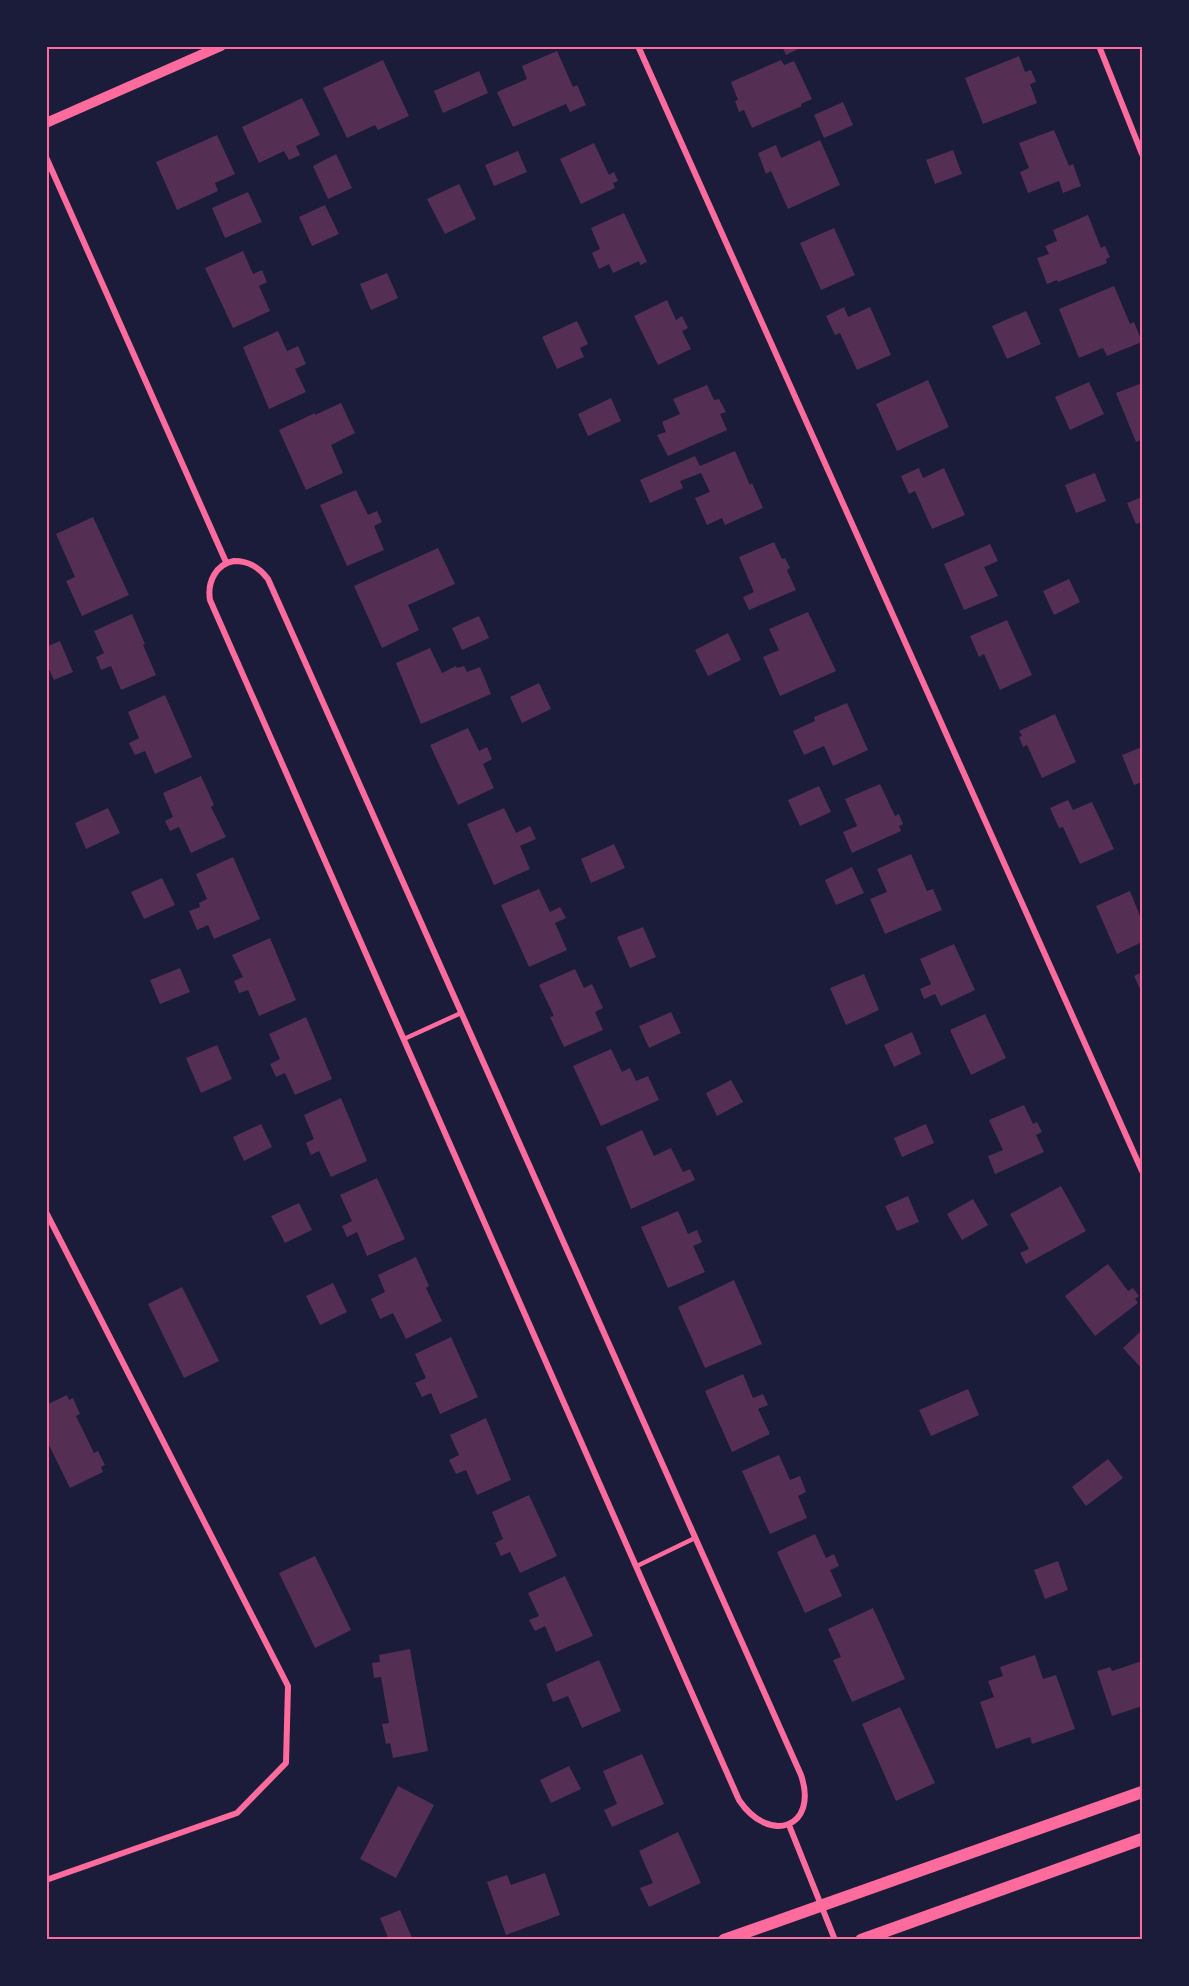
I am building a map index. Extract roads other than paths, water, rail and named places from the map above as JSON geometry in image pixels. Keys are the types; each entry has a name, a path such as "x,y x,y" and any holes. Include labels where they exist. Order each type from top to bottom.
{"main road":[{"path":"724,1940 1143,1792"},
{"path":"861,1940 1143,1839"}],"street":[{"path":"46,123 221,46"},
{"path":"638,46 1143,1172"},
{"path":"1099,46 1143,154"},
{"path":"46,157 226,562"},
{"path":"226,562 250,563 258,567 268,579 461,1013 804,1784 806,1792 802,1810 789,1825 778,1827 758,1821 750,1815 739,1800 210,600 211,581 226,562"},
{"path":"46,1212 288,1686 286,1763 237,1813 46,1880"},
{"path":"789,1825 835,1940"}],"lane":[{"path":"404,1039 461,1013"},
{"path":"637,1566 695,1538"}]}
